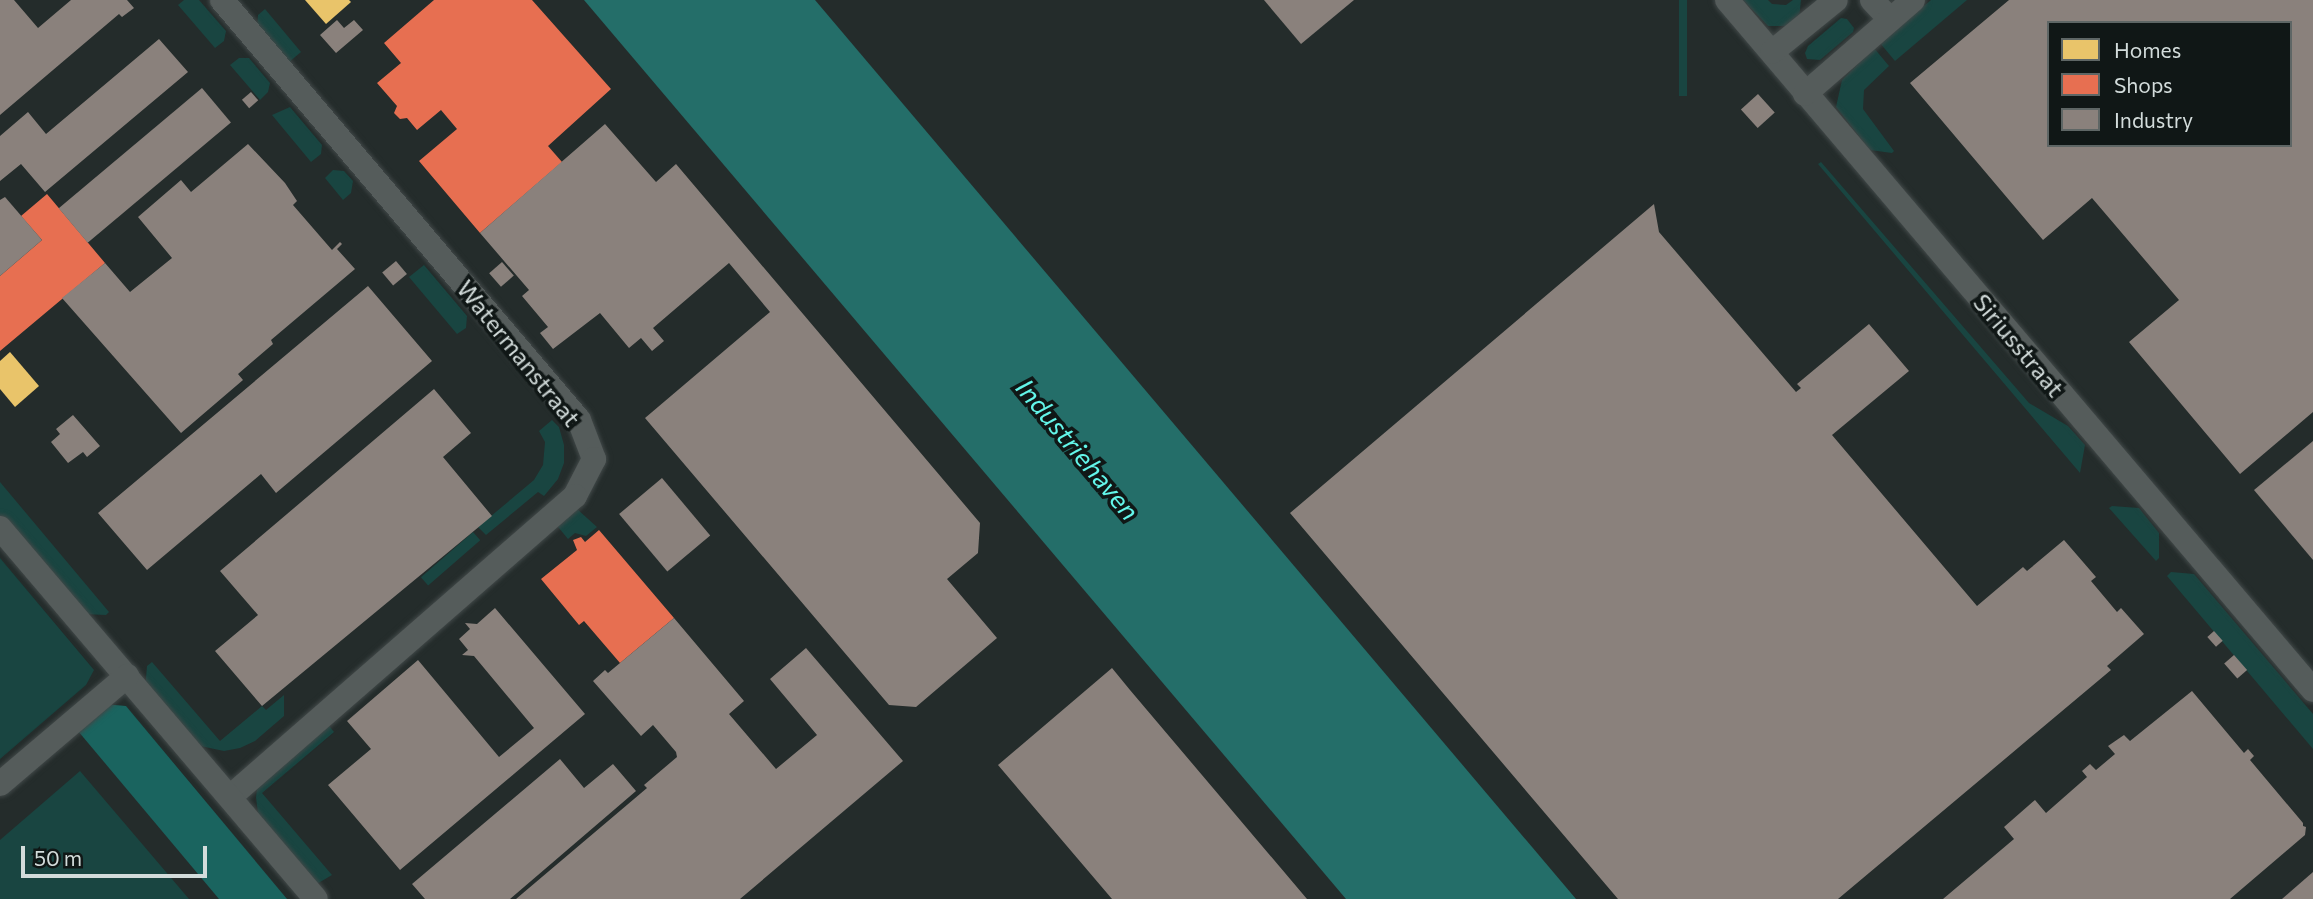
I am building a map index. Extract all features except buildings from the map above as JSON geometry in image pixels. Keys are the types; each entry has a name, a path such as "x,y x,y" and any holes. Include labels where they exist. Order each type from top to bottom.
{"street":[{"name":"Watermanstraat","path":"222,0 579,420 594,459 575,496 231,796"},
{"name":"Siriusstraat","path":"1727,0 2313,690"},
{"path":"1772,52 1836,0"},
{"path":"1872,0 1891,19"},
{"path":"1805,94 1913,0"},
{"path":"0,528 316,899"},
{"path":"0,784 127,676"}],"shaded area":[{"path":"184,0 199,0 226,31 224,41 215,48 178,5"},
{"path":"1679,0 1687,0 1687,96 1679,96"},
{"path":"1743,0 1768,0 1772,4 1786,5 1793,0 1801,0 1799,19 1787,26 1768,26"},
{"path":"1931,0 1967,0 1895,61 1880,43"},
{"path":"265,9 301,52 288,63 257,27 258,15"},
{"path":"1841,18 1847,19 1854,28 1853,32 1820,60 1807,59 1805,53 1808,46"},
{"path":"1874,48 1889,66 1864,90 1863,109 1894,151 1892,153 1870,150 1836,107 1842,80"},
{"path":"239,58 249,58 270,83 268,92 260,100 230,65"},
{"path":"290,107 322,145 321,154 311,162 272,115"},
{"path":"1821,162 2029,403 2068,426 2085,445 2080,473 1818,164"},
{"path":"333,170 344,171 353,181 351,193 343,200 325,178"},
{"path":"424,265 467,316 466,328 457,334 409,277"},
{"path":"552,420 559,427 564,445 564,463 558,479 544,496 538,492 486,535 478,527 534,480 543,465 545,442 539,431"},
{"path":"0,482 109,612 106,615 83,614 0,518"},
{"path":"2109,508 2139,508 2159,533 2159,558 2156,561"},
{"path":"577,509 597,527 586,536 575,533 568,539 554,522"},
{"path":"473,532 480,540 428,586 421,577"},
{"path":"0,558 94,670 86,685 0,759"},
{"path":"2171,572 2194,574 2313,714 2313,749 2167,576"},
{"path":"152,662 220,741 262,706 266,710 284,695 284,716 255,741 240,748 224,751 200,746 145,689 147,666"},
{"path":"104,704 126,706 287,899 219,899 73,725"},
{"path":"327,723 334,732 262,793 332,875 315,885 258,814 256,797 257,789"},
{"path":"80,771 189,899 0,899 0,840"}],"water":[{"name":"Industriehaven","path":"584,0 815,0 1576,899 1346,899"}]}
